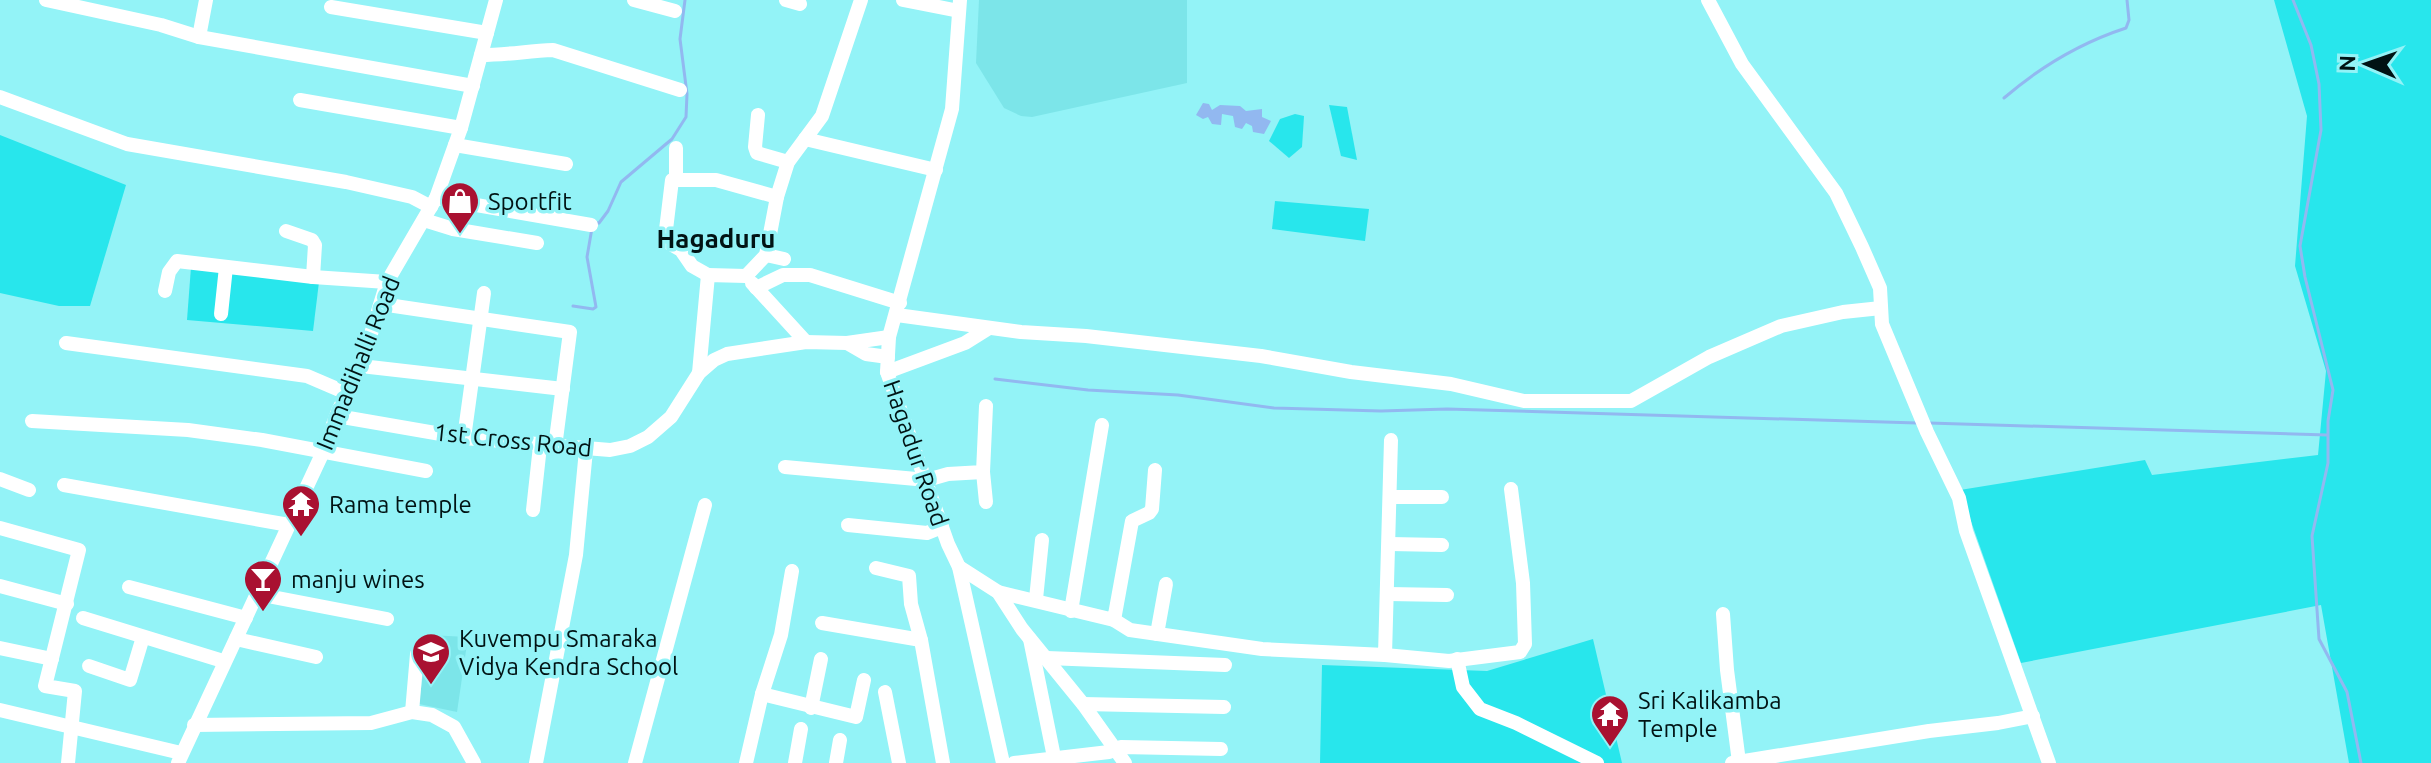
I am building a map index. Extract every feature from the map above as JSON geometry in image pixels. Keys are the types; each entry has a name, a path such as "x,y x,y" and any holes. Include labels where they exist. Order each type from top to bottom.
{"street":[{"path":"46,0 161,25 199,37 473,86"},
{"path":"199,37 206,0"},
{"name":"Immadihalli Road","path":"179,758 349,394 387,282 430,208 461,128 496,0"},
{"path":"634,0 675,11"},
{"path":"777,197 716,180 672,180 665,238 681,250 692,266 708,275 746,276 766,255 777,197 788,162 822,116 861,0"},
{"path":"903,0 960,6"},
{"path":"1708,0 1742,64 1836,193 1880,288 1882,324 1959,498 1966,531 2049,763"},
{"name":"Hagadur Road","path":"960,6 952,109 889,337 887,364 942,527 959,567 1003,763"},
{"path":"331,7 487,33"},
{"path":"481,55 511,56 553,50 680,90"},
{"path":"0,97 127,144 346,182 412,197 430,208 453,229 537,243"},
{"path":"300,100 461,128"},
{"path":"758,115 757,153 788,162"},
{"path":"805,139 936,170"},
{"path":"455,145 566,164"},
{"path":"676,148 676,180"},
{"path":"430,208 591,225"},
{"path":"286,231 312,240 315,245 313,277"},
{"path":"766,255 784,259"},
{"path":"165,291 169,272 177,261 387,282"},
{"path":"221,314 226,267"},
{"path":"699,373 708,275"},
{"path":"756,288 783,275 810,275 899,309 989,328 1261,356 1351,372 1451,384 1524,401 1631,401 1709,357 1781,326 1843,312 1881,308"},
{"path":"746,276 806,342"},
{"path":"464,438 484,293"},
{"path":"381,304 570,332 563,389 533,510"},
{"path":"847,343 887,364 965,343 989,328"},
{"name":"1st Cross Road","path":"337,416 464,438 610,450 630,446 648,437 671,417 699,373 727,354 806,342 847,343 889,337"},
{"path":"66,343 307,376 349,394"},
{"path":"361,366 563,389"},
{"path":"986,406 983,472 986,502"},
{"path":"32,421 188,430 426,471"},
{"path":"1071,611 1102,425"},
{"path":"1385,655 1391,440"},
{"path":"536,763 576,555 586,450"},
{"path":"785,467 927,480 948,474 983,472"},
{"path":"1114,620 1132,521 1152,509 1155,470"},
{"path":"0,479 29,490"},
{"path":"64,485 289,525"},
{"path":"959,567 998,592 1114,620 1130,630 1262,649 1457,659 1520,652 1525,644 1523,583 1511,489"},
{"path":"1391,497 1442,497"},
{"path":"635,763 705,505"},
{"path":"848,525 927,533 942,527"},
{"path":"0,528 79,550 45,686 75,691 68,763"},
{"path":"1036,599 1042,540"},
{"path":"1390,544 1442,545"},
{"path":"876,568 909,576 911,604 921,640 943,763"},
{"path":"746,763 762,694 781,635 792,571"},
{"path":"1157,634 1166,584"},
{"path":"0,586 67,604"},
{"path":"129,587 246,618"},
{"path":"998,592 1125,763"},
{"path":"257,594 387,619"},
{"path":"1388,594 1447,595"},
{"path":"1723,614 1727,670 1749,762"},
{"path":"83,618 223,661"},
{"path":"822,623 921,640"},
{"path":"89,666 130,680 143,637"},
{"path":"236,639 316,657"},
{"path":"1030,639 1054,757"},
{"path":"0,648 52,659"},
{"path":"412,712 417,654"},
{"path":"1047,658 1225,665"},
{"path":"811,708 821,659"},
{"path":"1457,659 1463,687 1480,709 1597,763"},
{"path":"762,694 856,717 864,680"},
{"path":"885,692 899,763"},
{"path":"1083,704 1224,707"},
{"path":"0,710 179,758"},
{"path":"194,725 371,723 412,712 432,715 454,727 474,763"},
{"path":"1732,763 2033,716"},
{"path":"795,763 801,729"},
{"path":"836,763 840,740"},
{"path":"1014,763 1109,752 1121,747 1221,749"}],"shaded area":[{"path":"979,0 1187,0 1187,83 1032,117 1021,116 1004,108 976,63"},
{"path":"2274,0 2431,0 2431,763 2349,763 2321,605 2021,663 1960,490 2145,460 2152,475 2318,455 2326,371 2295,266 2307,116"},
{"path":"1203,103 1209,104 1212,110 1220,105 1240,106 1246,111 1262,109 1262,117 1271,121 1264,134 1253,132 1252,126 1246,123 1242,129 1235,127 1233,116 1222,114 1221,125 1212,124 1208,117 1203,119 1196,115"},
{"path":"1329,105 1347,107 1357,160 1341,156"},
{"path":"1295,114 1304,116 1302,147 1289,158 1269,141 1280,119"},
{"path":"0,135 126,185 90,306 59,306 0,293"},
{"path":"1275,201 1369,209 1365,241 1272,229"},
{"path":"191,267 319,282 313,331 187,320"},
{"path":"428,635 468,637 457,712 419,704"},
{"path":"1593,639 1622,763 1320,763 1322,665 1487,671"}],"waterway":[{"path":"595,223 599,223 608,211 621,182 672,139 686,117 687,94 680,39 685,0"},
{"path":"2004,98 2061,57 2126,28 2129,20 2127,0"},
{"path":"2293,0 2311,45 2319,84 2321,130 2300,246 2333,390 2328,421 2328,463 2312,536 2319,639 2347,692 2361,763"},
{"path":"573,306 596,307 587,257 592,228"},
{"path":"995,379 1088,390 1178,395 1274,408 1447,409 1917,423"},
{"path":"1929,423 2327,435"}],"place":[{"name":"Sportfit","path":"460,235"},
{"name":"Rama temple","path":"301,538"},
{"name":"manju wines","path":"263,613"},
{"name":"Kuvempu Smaraka Vidya Kendra School","path":"431,686"},
{"name":"Sri Kalikamba Temple","path":"1610,748"}],"district":[{"name":"Hagaduru","path":"716,238"}]}
